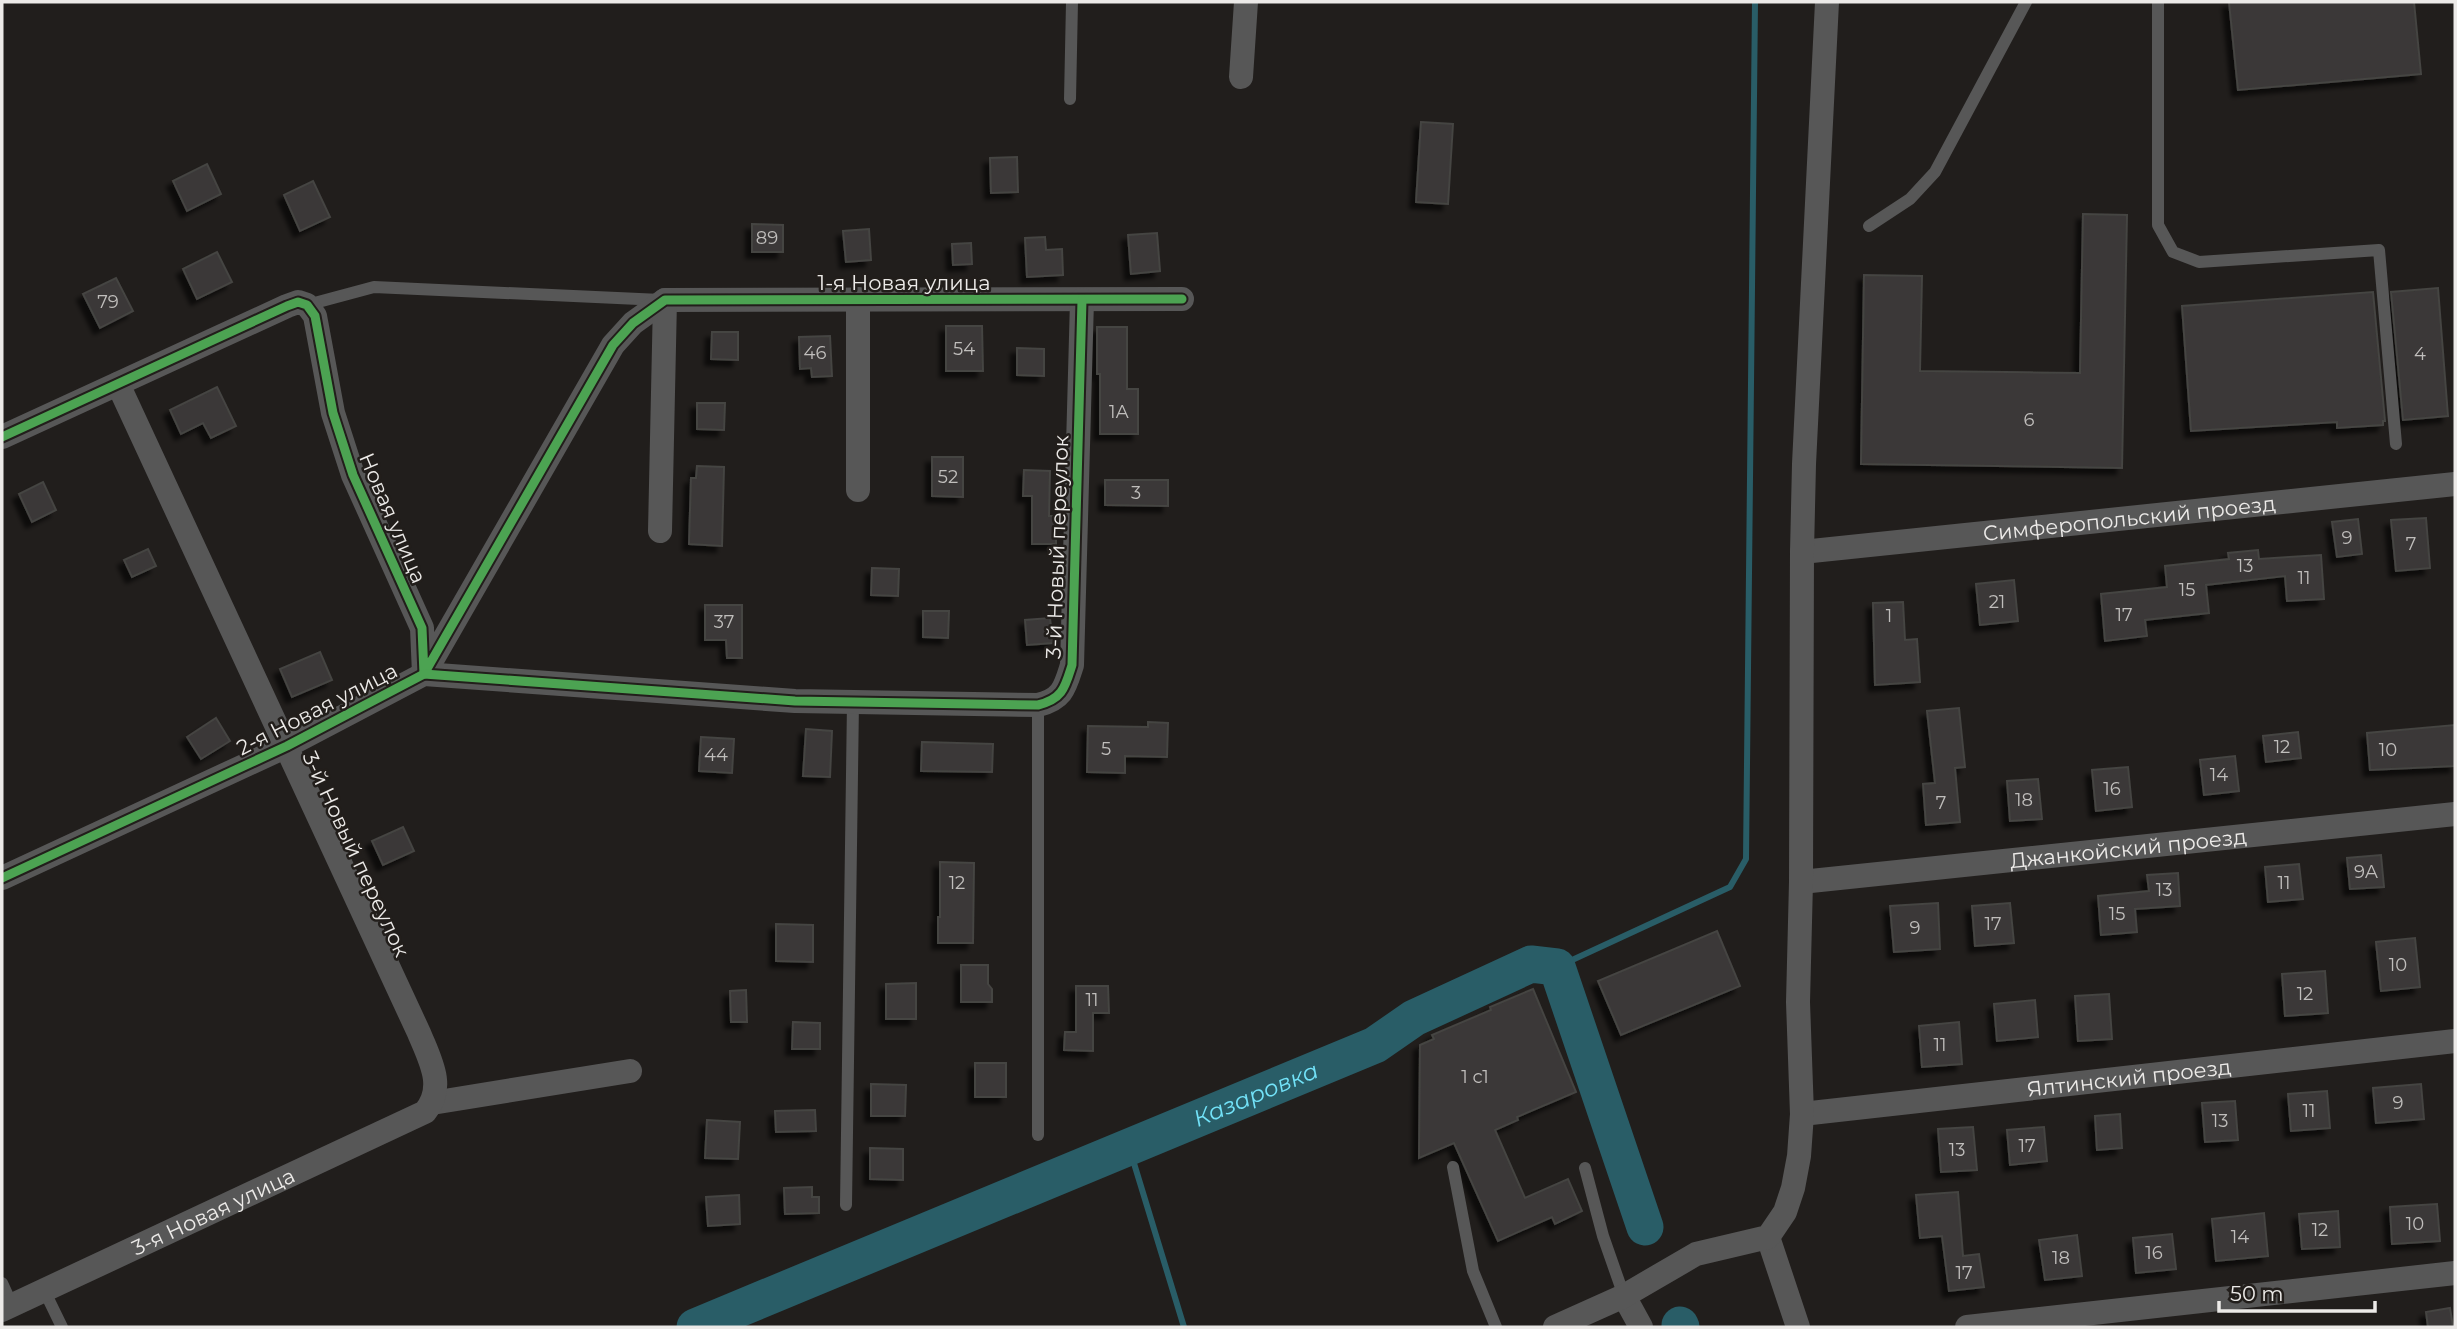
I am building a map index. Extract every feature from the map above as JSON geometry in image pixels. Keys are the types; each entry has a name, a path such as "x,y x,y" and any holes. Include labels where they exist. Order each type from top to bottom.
{"street":[{"path":"1241,77 1246,2"},
{"path":"1555,1327 1624,1296 1696,1254 1768,1237 1784,1212 1793,1188 1802,1114 1798,1002 1802,551 1827,2"},
{"path":"858,299 858,490"},
{"name":"1-я Новая улица","path":"665,300 1182,299"},
{"path":"424,674 613,345 633,323 665,300"},
{"path":"660,531 665,300"},
{"name":"3-й Новый переулок","path":"1038,705 1051,702 1061,693 1072,665 1082,300"},
{"path":"2,437 286,306 298,302 307,305"},
{"name":"Новая улица","path":"307,305 315,316 333,413 353,475 422,628 424,674"},
{"name":"3-й Новый переулок","path":"118,384 432,1065 436,1091 428,1107"},
{"name":"Симферопольский проезд","path":"1802,551 2455,484"},
{"name":"2-я Новая улица","path":"2,878 287,746 424,674 795,701 853,702"},
{"path":"853,702 1038,705"},
{"name":"Джанкойский проезд","path":"1801,883 2455,814"},
{"name":"Ялтинский проезд","path":"1802,1114 2455,1041"},
{"name":"3-я Новая улица","path":"5,1299 44,1290 428,1107 630,1071"},
{"path":"1768,1237 1798,1327"},
{"path":"1967,1327 2455,1273"},
{"path":"1624,1296 1641,1327"}],"lane":[{"path":"1070,99 1072,2"},
{"path":"1869,226 1910,199 1935,172 2026,2"},
{"path":"2158,2 2158,225 2173,252 2199,262 2379,250 2396,444"},
{"path":"307,305 374,287 665,300"},
{"path":"846,1205 853,702"},
{"path":"1038,705 1038,1135"},
{"path":"1453,1167 1473,1271 1496,1327"},
{"path":"1586,1168 1603,1236 1624,1296"},
{"path":"44,1290 62,1327"}],"building":[{"path":"2229,2 2414,2 2421,74 2238,90"},
{"path":"1421,122 1453,124 1448,204 1416,202"},
{"path":"1017,157 1018,192 991,193 990,158"},
{"path":"207,164 221,194 187,211 173,181"},
{"path":"313,181 330,217 300,231 284,195"},
{"path":"2083,214 2127,215 2122,468 1861,464 1864,275 1922,276 1920,371 2080,373"},
{"path":"752,224 783,225 783,252 752,252"},
{"path":"869,229 871,260 846,262 843,231"},
{"path":"1157,233 1160,271 1131,274 1128,235"},
{"path":"1045,237 1046,250 1062,249 1063,275 1027,277 1025,238"},
{"path":"971,243 972,264 953,265 952,244"},
{"path":"217,252 232,282 197,299 183,269"},
{"path":"116,278 133,311 100,328 83,294"},
{"path":"2438,288 2448,416 2403,420 2391,292"},
{"path":"2373,292 2385,421 2383,425 2337,428 2337,422 2191,431 2182,306"},
{"path":"946,326 982,326 983,371 946,371"},
{"path":"1097,327 1127,327 1127,389 1138,389 1138,434 1100,434"},
{"path":"712,332 738,332 738,360 711,359"},
{"path":"830,336 832,376 812,377 811,368 800,369 799,337"},
{"path":"1017,348 1044,349 1044,376 1017,375"},
{"path":"217,387 236,426 211,438 203,423 181,434 170,410"},
{"path":"697,403 725,403 724,430 697,429"},
{"path":"932,457 963,457 963,497 932,496"},
{"path":"697,466 724,467 722,546 689,544 691,478 696,478"},
{"path":"1024,470 1050,471 1049,516 1056,516 1056,544 1032,544 1032,496 1023,496"},
{"path":"1105,480 1168,480 1168,506 1105,505"},
{"path":"43,482 56,510 32,522 19,494"},
{"path":"2426,518 2430,568 2396,571 2391,520"},
{"path":"2358,519 2362,554 2337,557 2332,522"},
{"path":"148,549 156,566 132,577 124,560"},
{"path":"2258,550 2259,559 2321,555 2324,599 2287,601 2285,576 2206,585 2209,613 2145,620 2147,636 2105,641 2101,594 2167,587 2165,566 2229,559 2228,553"},
{"path":"872,568 899,569 898,596 871,595"},
{"path":"2014,580 2018,621 1980,625 1976,584"},
{"path":"1903,602 1905,640 1917,639 1920,682 1875,685 1873,603"},
{"path":"705,605 742,605 742,658 727,658 726,640 705,640"},
{"path":"923,611 949,611 948,638 923,637"},
{"path":"1050,618 1053,643 1027,645 1025,620"},
{"path":"320,652 332,680 292,697 280,669"},
{"path":"1959,708 1965,767 1955,768 1960,822 1926,825 1923,784 1935,783 1927,711"},
{"path":"216,718 230,741 201,759 187,737"},
{"path":"1148,722 1168,723 1167,757 1125,756 1125,773 1087,772 1088,726 1148,727"},
{"path":"2455,725 2455,766 2370,770 2367,733"},
{"path":"806,729 832,731 830,777 803,776"},
{"path":"2298,732 2301,758 2266,762 2263,736"},
{"path":"701,737 734,739 732,773 699,771"},
{"path":"922,742 993,744 992,772 921,771"},
{"path":"2235,756 2239,791 2204,795 2200,760"},
{"path":"2128,767 2132,807 2096,811 2092,770"},
{"path":"2038,779 2042,819 2010,821 2007,781"},
{"path":"403,827 414,851 383,865 372,841"},
{"path":"2381,855 2384,887 2350,889 2347,858"},
{"path":"940,862 974,863 973,943 938,943"},
{"path":"2299,864 2303,899 2268,902 2265,867"},
{"path":"2178,873 2180,906 2135,909 2137,932 2101,935 2098,896 2149,891 2147,875"},
{"path":"1938,903 1940,949 1894,952 1890,906"},
{"path":"2010,903 2014,943 1975,946 1972,906"},
{"path":"776,924 813,925 813,962 776,961"},
{"path":"1717,931 1740,986 1621,1035 1598,981"},
{"path":"2415,938 2420,987 2381,991 2376,942"},
{"path":"961,965 988,965 992,1002 961,1002"},
{"path":"2325,971 2328,1013 2285,1016 2282,974"},
{"path":"916,983 916,1019 886,1019 886,984"},
{"path":"1076,986 1108,986 1109,1013 1093,1013 1093,1051 1064,1050 1065,1032 1076,1032"},
{"path":"1533,989 1576,1092 1517,1117 1518,1120 1495,1130 1525,1198 1568,1179 1582,1211 1555,1224 1552,1217 1498,1241 1454,1143 1419,1158 1420,1045 1434,1039 1432,1035"},
{"path":"746,990 747,1022 731,1022 730,991"},
{"path":"2109,994 2112,1039 2078,1041 2075,996"},
{"path":"2035,1000 2038,1037 1997,1041 1994,1004"},
{"path":"793,1022 820,1023 820,1049 792,1049"},
{"path":"1959,1022 1962,1064 1922,1067 1919,1026"},
{"path":"975,1063 1006,1063 1006,1097 975,1097"},
{"path":"871,1084 906,1085 905,1116 871,1116"},
{"path":"2421,1084 2424,1119 2376,1123 2373,1088"},
{"path":"2327,1091 2330,1128 2291,1131 2288,1094"},
{"path":"2235,1101 2238,1140 2205,1142 2202,1103"},
{"path":"815,1110 816,1131 776,1132 775,1111"},
{"path":"2120,1114 2122,1148 2097,1150 2095,1116"},
{"path":"707,1120 740,1122 738,1159 705,1158"},
{"path":"1973,1127 1977,1170 1941,1172 1938,1129"},
{"path":"2044,1127 2047,1161 2010,1165 2007,1130"},
{"path":"870,1148 903,1149 903,1180 870,1179"},
{"path":"812,1187 812,1197 819,1197 819,1213 785,1214 784,1188"},
{"path":"1958,1192 1963,1256 1979,1254 1984,1287 1949,1291 1942,1236 1920,1238 1916,1195"},
{"path":"739,1195 740,1224 708,1226 706,1197"},
{"path":"2437,1204 2440,1241 2392,1244 2390,1207"},
{"path":"2338,1211 2340,1247 2302,1249 2299,1214"},
{"path":"2264,1213 2268,1256 2216,1261 2212,1219"},
{"path":"2172,1234 2176,1269 2136,1273 2133,1238"},
{"path":"2077,1235 2082,1276 2045,1280 2039,1240"},
{"path":"2450,1308 2453,1327 2428,1327 2426,1312"}],"waterway":[{"path":"1557,967 1730,887 1746,859 1755,2"},
{"name":"Казаровка","path":"695,1327 1375,1045 1414,1018 1531,964 1557,967 1645,1227"},
{"path":"1129,1147 1184,1327"}],"cycle path":[{"path":"2,437 287,306 298,302 307,305 315,316 333,413 353,475 422,628 424,674 613,345 633,323 665,300 1182,299"},
{"path":"2,878 287,746 424,674 795,701 1038,705 1053,699 1065,686 1072,665 1082,300"}]}
